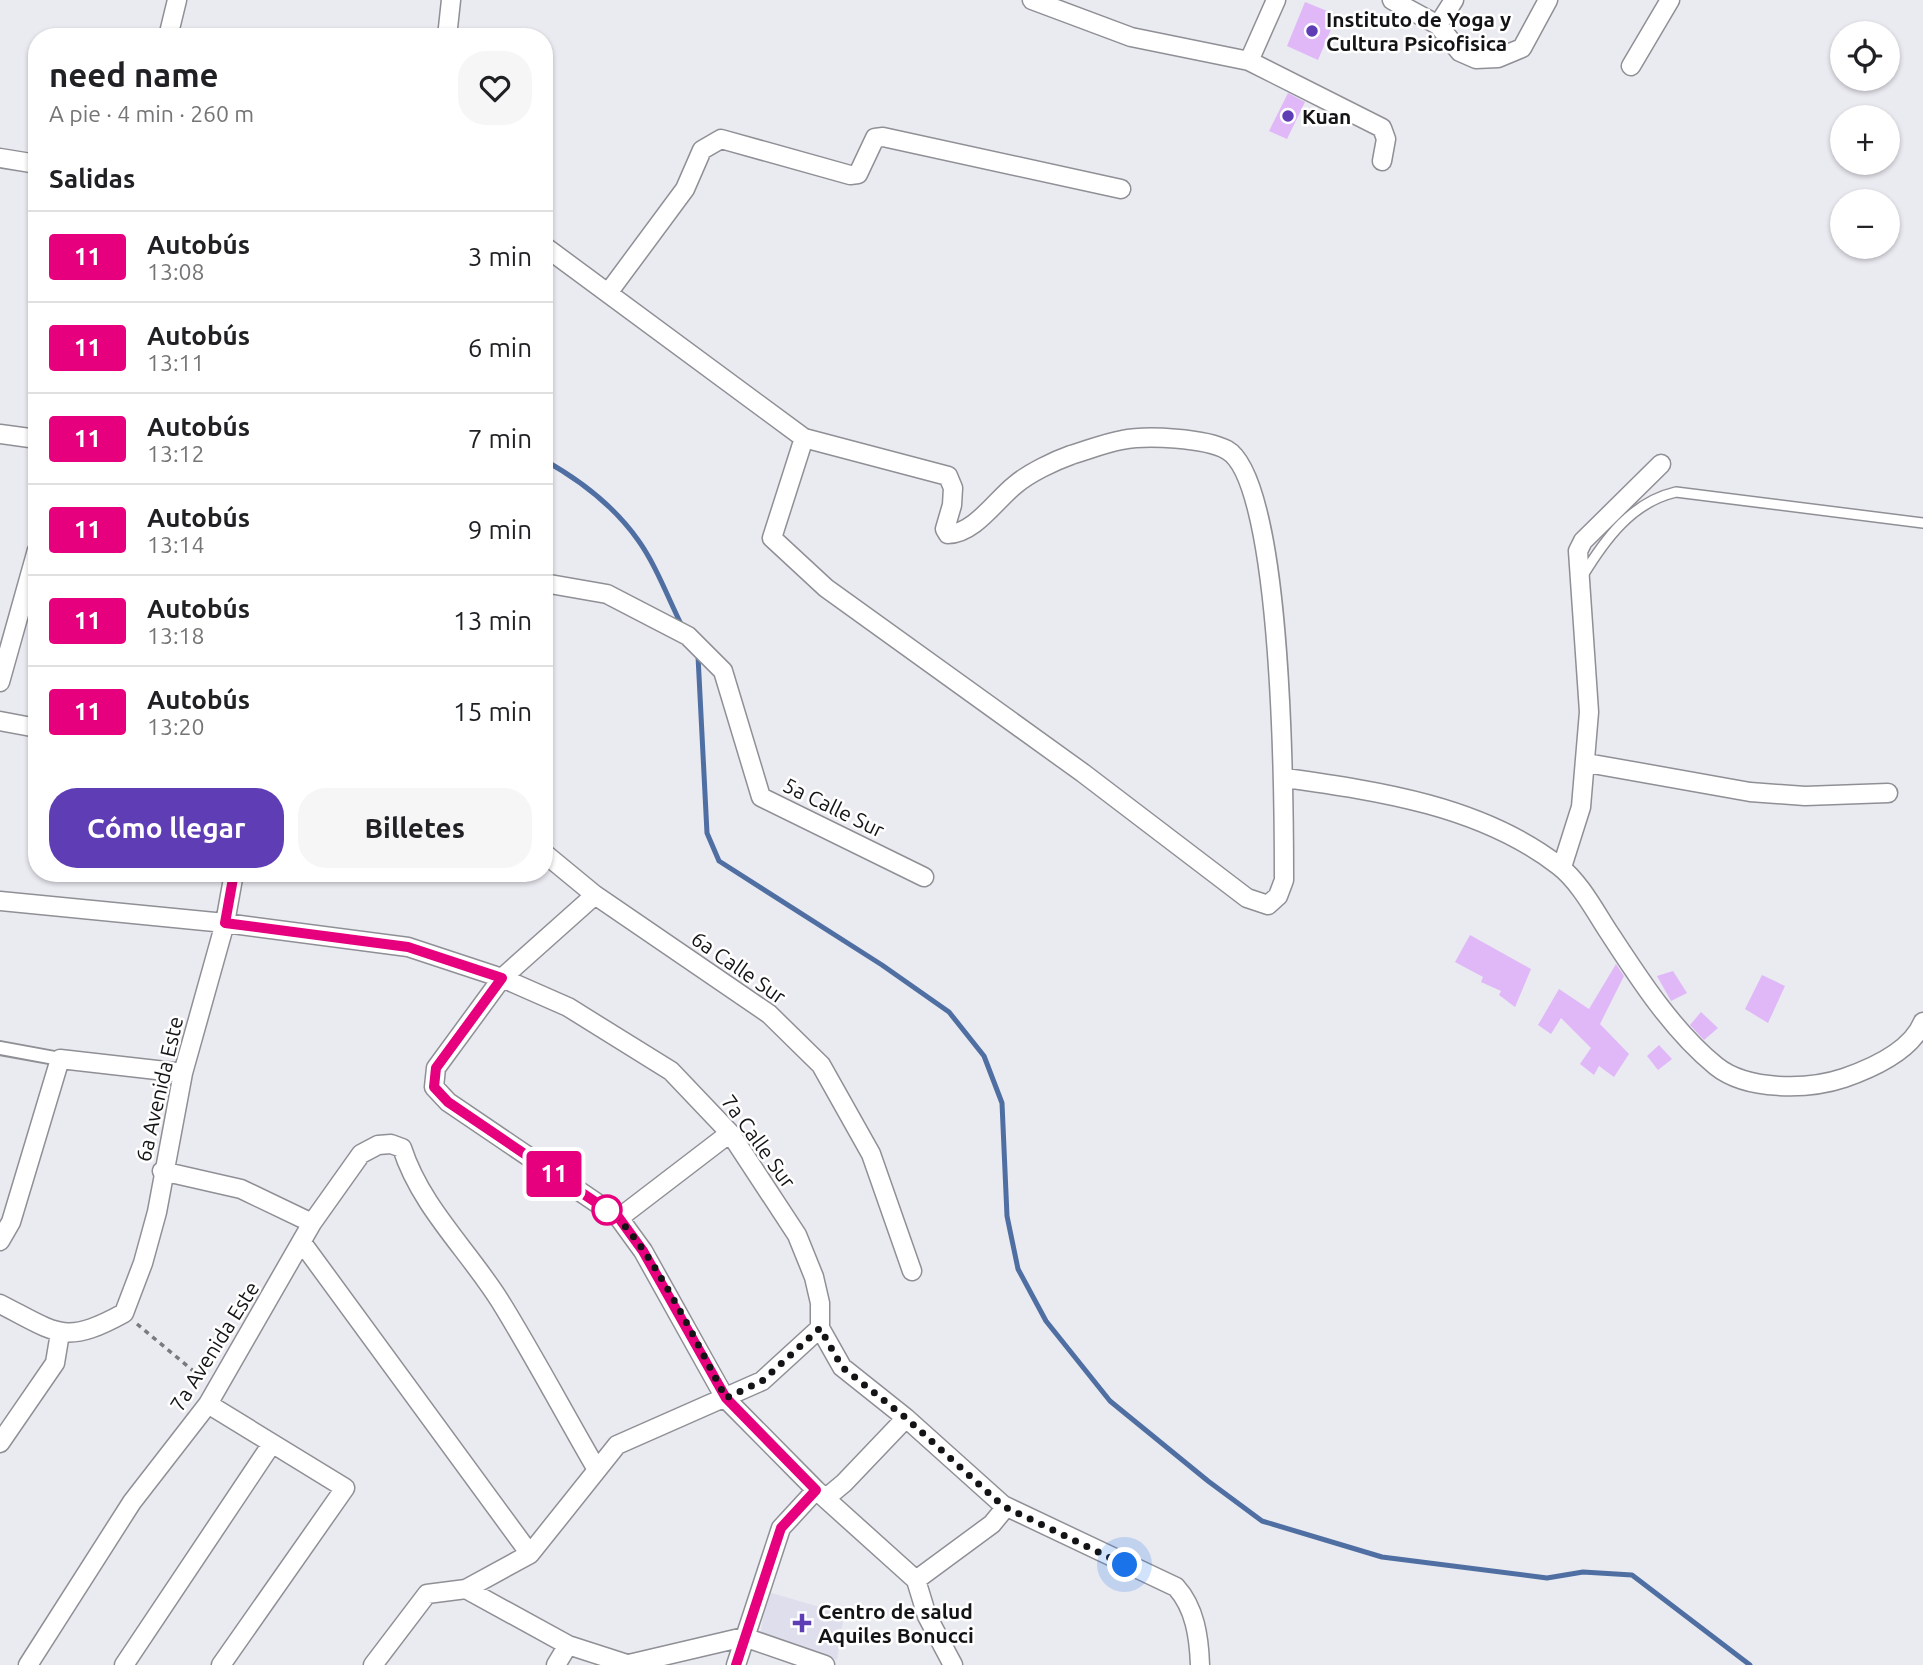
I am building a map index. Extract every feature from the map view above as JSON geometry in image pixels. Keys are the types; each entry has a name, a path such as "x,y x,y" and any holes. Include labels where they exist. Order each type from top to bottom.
{"street":[{"path":"170,28 177,0"},
{"path":"448,28 451,0"},
{"path":"1031,0 1131,37 1248,61 1382,128 1385,139 1382,161"},
{"path":"1248,61 1276,0"},
{"path":"1392,0 1438,25 1460,52 1476,59 1497,58 1522,48 1548,0"},
{"path":"1438,25 1454,0"},
{"path":"1631,66 1670,0"},
{"path":"608,293 685,189 702,150 721,139 850,175 858,174 875,138 883,137 1121,189"},
{"path":"0,158 28,163"},
{"path":"553,253 804,438 948,476 953,488 945,529 948,534 967,529 1017,483 1066,457 1124,440 1206,443 1229,451 1244,474 1258,511 1269,567 1284,778 1284,880 1278,896 1268,905 1257,904 1083,773 826,588 772,538 804,438"},
{"path":"0,433 28,438"},
{"path":"1562,867 1581,807 1587,763 1589,712 1577,558 1583,541 1661,464"},
{"path":"0,681 28,582"},
{"name":"5a Calle Sur","path":"553,585 607,594 688,636 723,671 761,797 925,877"},
{"path":"0,721 28,726"},
{"path":"1587,763 1750,792 1805,796 1888,793"},
{"path":"1284,778 1360,788 1431,806 1498,829 1562,867 1675,1024 1717,1068 1751,1082 1820,1086 1859,1072 1912,1043 1923,1022"},
{"name":"6a Calle Sur","path":"553,860 596,895 769,1014 821,1065 871,1154 912,1271"},
{"name":"6a Avenida Este","path":"124,1313 147,1250 183,1073 225,923 232,882"},
{"path":"596,895 502,978 436,1068 434,1087 448,1102 619,1218 643,1251 726,1398 821,1494 910,1575 953,1665"},
{"name":"7a Calle Sur","path":"0,901 225,923 408,947 502,978 568,1007 671,1071 730,1133 797,1235 814,1276 820,1303 820,1328 842,1367 906,1418 1006,1507 1176,1587 1186,1598 1195,1619 1200,1665"},
{"path":"0,1048 60,1059 183,1073"},
{"path":"0,1241 11,1222 60,1059"},
{"path":"619,1218 730,1133"},
{"name":"7a Avenida Este","path":"28,1665 132,1502 212,1397 303,1244 312,1223 361,1154 378,1145 391,1144 402,1148 407,1163 439,1219 498,1300 596,1468"},
{"path":"162,1171 241,1189 312,1223"},
{"path":"303,1244 530,1554"},
{"path":"0,1304 60,1334 92,1331 124,1313"},
{"path":"373,1665 427,1594 466,1589 530,1554 617,1445 762,1381 820,1328"},
{"path":"0,1443 55,1363 60,1334"},
{"path":"212,1397 271,1444 344,1486 345,1490 221,1665"},
{"path":"736,1665 781,1528 821,1494 845,1483 906,1418"},
{"path":"124,1665 271,1444"},
{"path":"910,1575 992,1524 1006,1507"},
{"path":"466,1589 568,1645 630,1665 744,1637 825,1665"},
{"path":"556,1665 568,1645"}],"lane":[{"path":"1580,582 1602,543 1635,511 1654,497 1676,492 1923,523"}],"path":[{"path":"124,1313 212,1397"}],"shaded area":[{"name":"Centro de salud Aquiles Bonucci","path":"768,1592 844,1614 837,1660 760,1635"}],"building":[{"name":"Instituto de Yoga y Cultura Psicofisica","path":"1305,2 1337,15 1318,60 1287,46"},
{"name":"Kuan","path":"1288,93 1305,102 1287,139 1269,131"},
{"path":"1470,935 1531,969 1515,1007 1499,995 1501,991 1481,982 1483,977 1455,962"},
{"path":"1616,964 1624,976 1600,1024 1629,1054 1614,1077 1599,1066 1594,1075 1580,1064 1591,1048 1561,1018 1551,1034 1538,1025 1559,989 1589,1009"},
{"path":"1673,971 1687,993 1671,1001 1657,976"},
{"path":"1762,975 1785,986 1768,1023 1745,1009"},
{"path":"1701,1012 1718,1028 1704,1040 1690,1025"},
{"path":"1659,1045 1672,1059 1658,1070 1647,1056"}],"waterway":[{"path":"553,466 595,495 629,528 650,560 682,626"},
{"path":"698,656 707,833 719,861 882,965 949,1012 984,1056 1002,1103 1007,1216 1018,1269 1046,1321 1110,1401 1262,1521 1382,1557 1547,1578 1583,1572 1632,1575 1750,1665"}],"bus line":[{"name":"11","path":"232,882 225,923 408,947 502,978 436,1068 434,1087 448,1102 619,1218 643,1251 726,1398 788,1458 816,1490 781,1528 736,1665"}],"place":[{"name":"Instituto de Yoga y Cultura Psicofisica","path":"1312,31"},
{"name":"Kuan","path":"1288,116"},
{"name":"Centro de salud Aquiles Bonucci","path":"802,1623"}],"route":[{"path":"607,1210 619,1218 643,1251 726,1398 762,1381 820,1328 842,1367 906,1418 1003,1506 1125,1565"}]}
